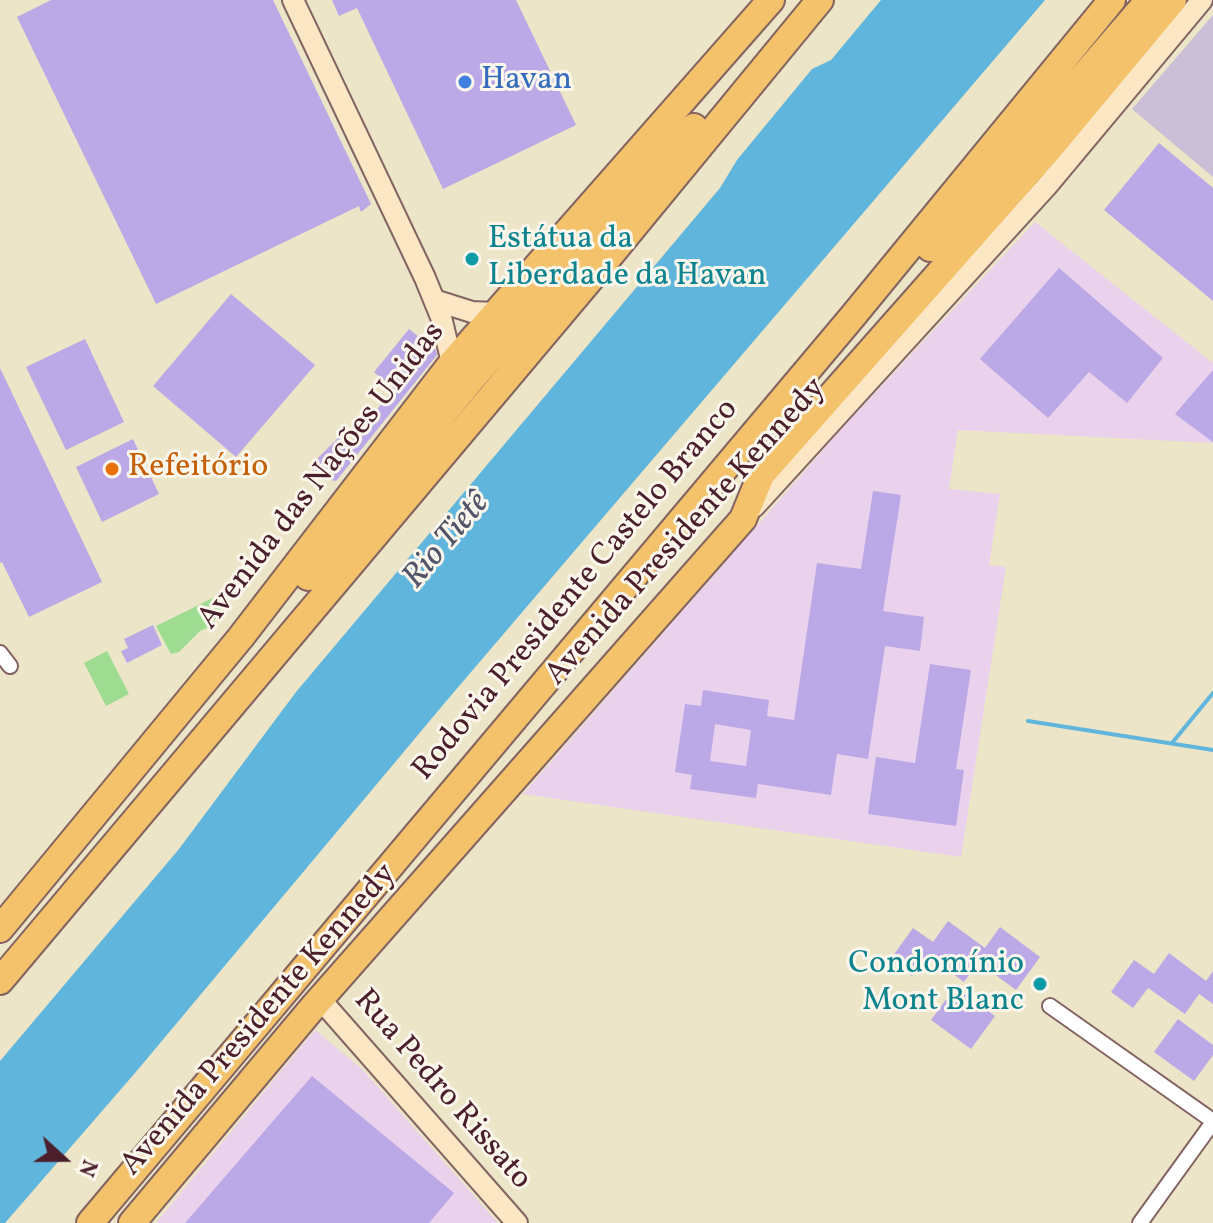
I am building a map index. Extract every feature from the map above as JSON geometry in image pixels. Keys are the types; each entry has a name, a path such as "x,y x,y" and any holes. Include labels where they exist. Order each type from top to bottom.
{"highway":[{"name":"Avenida das Nações Unidas","path":"0,929 241,637 452,363 771,0"},
{"path":"0,981 603,264 820,0"},
{"name":"Rodovia Presidente Castelo Branco","path":"90,1223 853,316 1112,0"},
{"path":"853,316 896,285 1031,137 1149,0"},
{"path":"743,519 761,475 1009,195 1173,0"},
{"path":"241,637 289,597 312,572 471,380 636,189 727,93 765,64"},
{"name":"Avenida Presidente Kennedy","path":"132,1223 320,999 743,519"}],"street":[{"path":"293,0 434,300 452,363"},
{"name":"Avenida Presidente Kennedy","path":"743,519 1046,187 1202,0"},
{"path":"434,300 472,312 496,313"},
{"path":"0,653 10,666"},
{"name":"Rua Pedro Rissato","path":"320,999 517,1223"},
{"path":"1050,1006 1213,1122 1141,1223"}],"shaded area":[{"path":"1213,15 1213,177 1132,109"},
{"path":"1035,222 1213,363 1213,443 958,430 949,489 1000,494 989,565 1006,567 961,857 523,794 844,426"},
{"path":"315,1030 362,1069 498,1223 156,1223"}],"green space":[{"path":"223,593 228,603 209,627 200,631 179,652 171,654 156,626"},
{"path":"107,651 129,694 106,706 84,663"}],"water":[{"name":"Rio Tietê","path":"881,0 1045,0 448,699 135,1073 5,1223 0,1223 0,1061 179,849 296,692 720,188 737,160 812,69 831,60"}],"building":[{"path":"51,0 273,0 371,204 361,212 359,206 156,304 17,17"},
{"path":"332,0 516,0 576,125 443,189 357,8 339,16"},
{"path":"1159,143 1213,188 1213,301 1104,210"},
{"path":"1059,268 1163,358 1127,403 1089,372 1048,418 980,359"},
{"path":"231,294 315,365 236,457 153,386"},
{"path":"409,329 436,350 437,355 336,481 315,477 316,460 339,437 349,445 394,388 374,372"},
{"path":"85,339 124,422 66,450 26,367"},
{"path":"0,368 102,582 29,617 0,563"},
{"path":"1213,370 1213,442 1175,414"},
{"path":"133,439 159,494 102,522 76,467"},
{"path":"873,491 901,495 883,611 924,617 920,651 885,646 868,759 837,754 831,795 758,784 756,798 690,789 692,775 675,772 685,704 701,706 703,690 769,700 767,716 794,720 817,563 861,569","holes":["715,724 751,730 746,766 710,761"]},
{"path":"153,625 162,645 127,663 121,651 128,648 124,639"},
{"path":"930,664 971,670 956,769 964,770 956,826 868,814 876,757 915,763"},
{"path":"948,921 985,948 1000,927 1040,957 1016,990 978,962 964,982 927,955 912,976 890,960 913,928 933,942"},
{"path":"1169,953 1206,981 1213,971 1213,1004 1199,994 1185,1014 1148,988 1133,1008 1111,992 1134,960 1154,974"},
{"path":"955,987 995,1016 971,1049 931,1020"},
{"path":"1178,1019 1213,1045 1213,1055 1194,1081 1154,1052"},
{"path":"312,1076 454,1193 429,1223 185,1223"}],"waterway":[{"path":"1172,743 1213,693"},
{"path":"1028,721 1213,750"}],"place":[{"name":"Havan","path":"465,82"},
{"name":"Estátua da Liberdade da Havan","path":"472,259"},
{"name":"Refeitório","path":"112,469"},
{"name":"Condomínio Mont Blanc","path":"1040,984"}]}
